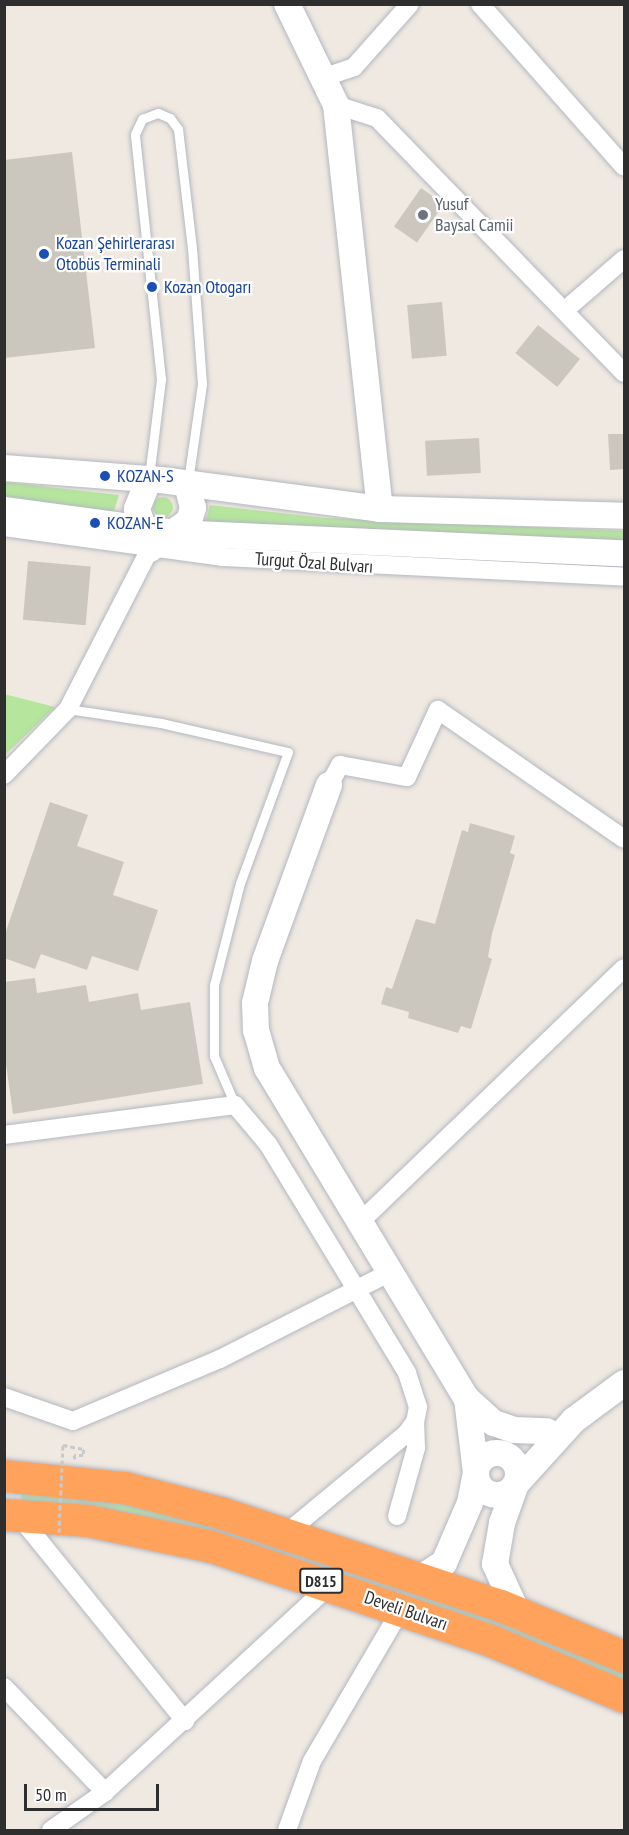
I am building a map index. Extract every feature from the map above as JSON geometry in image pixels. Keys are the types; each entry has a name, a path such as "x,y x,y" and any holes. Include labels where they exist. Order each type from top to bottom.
{"highway":[{"name":"Develi Bulvarı","path":"4,1476 125,1488 285,1534 517,1612 624,1657"},
{"name":"Develi Bulvarı","path":"12,1515 88,1521 167,1536 330,1584 501,1645 624,1697"}],"street":[{"path":"325,77 354,67 410,4"},
{"path":"480,4 624,167"},
{"path":"289,5 325,77 336,105 380,509"},
{"path":"336,105 377,118 624,373"},
{"path":"564,311 624,260"},
{"path":"4,468 149,479 380,509 624,516"},
{"path":"4,775 68,709 147,540 138,501 149,479"},
{"path":"176,533 189,521 193,508 188,484"},
{"name":"Turgut Özal Bulvarı","path":"4,510 147,540 176,533 624,552"},
{"name":"Turgut Özal Bulvarı","path":"4,527 147,540 368,567 624,577"},
{"path":"547,1431 514,1430 494,1423 467,1399 267,1068 256,1030 255,1003 265,961 328,785 340,765 408,777 438,710 624,839"},
{"path":"360,1222 624,968"},
{"path":"4,1135 235,1106 268,1144 407,1373 418,1407 415,1422 416,1448 397,1516"},
{"path":"4,1397 73,1421 220,1359 359,1291 391,1272"},
{"path":"467,1399 476,1473 480,1486 491,1495 505,1494 516,1485 574,1420 624,1383"},
{"path":"419,1579 444,1563 457,1540 476,1473 485,1456 574,1420"},
{"path":"285,1534 406,1434 415,1422"},
{"path":"498,1452 516,1464 516,1485 502,1523 495,1564 517,1612"},
{"path":"12,1515 185,1721"},
{"path":"51,1830 105,1792 185,1721 286,1621 330,1584"},
{"path":"287,1830 312,1761 401,1609"},
{"path":"4,1687 105,1792"}],"lane":[{"path":"149,479 161,379 135,134 142,119 158,113 170,118 178,129 193,260 202,384 188,484"},
{"path":"68,709 161,723 288,752 240,883 214,985 214,1056 235,1106"}],"path":[{"path":"59,1532 63,1445 84,1449 83,1455 74,1455"}],"green space":[{"path":"4,482 119,495 113,514 5,496"},
{"path":"163,497 170,500 173,507 170,514 163,517 156,514 153,507 156,500"},
{"path":"210,505 325,518 624,531 624,540 205,524"},
{"path":"209,546 611,567 611,572 209,551"},
{"path":"4,694 55,707 5,755 4,755"},
{"path":"23,1482 187,1516 481,1611 624,1670 624,1683 21,1501"}],"building":[{"name":"Kozan Şehirlerarası Otobüs Terminali","path":"72,152 95,348 4,358 4,160"},
{"name":"Yusuf Baysal Camii","path":"421,188 444,204 417,243 394,227"},
{"path":"442,302 447,356 412,359 407,305"},
{"path":"538,325 580,359 557,387 515,353"},
{"path":"608,434 624,434 624,469 610,470"},
{"path":"479,438 481,473 427,476 425,441"},
{"path":"28,561 91,566 86,625 23,620"},
{"path":"50,802 88,815 77,846 124,862 113,895 158,910 138,971 92,956 87,970 41,954 35,969 4,958 4,937"},
{"path":"470,823 515,836 510,853 515,855 492,934 488,957 492,959 471,1029 461,1026 458,1033 408,1018 409,1012 381,1004 386,987 392,989 416,919 435,924 462,830 468,832"},
{"path":"35,978 37,993 86,985 89,1002 138,993 141,1010 190,1002 203,1084 13,1114 4,1050 4,982"}],"place":[{"name":"Yusuf Baysal Camii","path":"423,215"},
{"name":"Kozan Şehirlerarası Otobüs Terminali","path":"44,254"},
{"name":"Kozan Otogarı","path":"152,287"},
{"name":"KOZAN-S","path":"105,476"},
{"name":"KOZAN-E","path":"95,523"}]}
